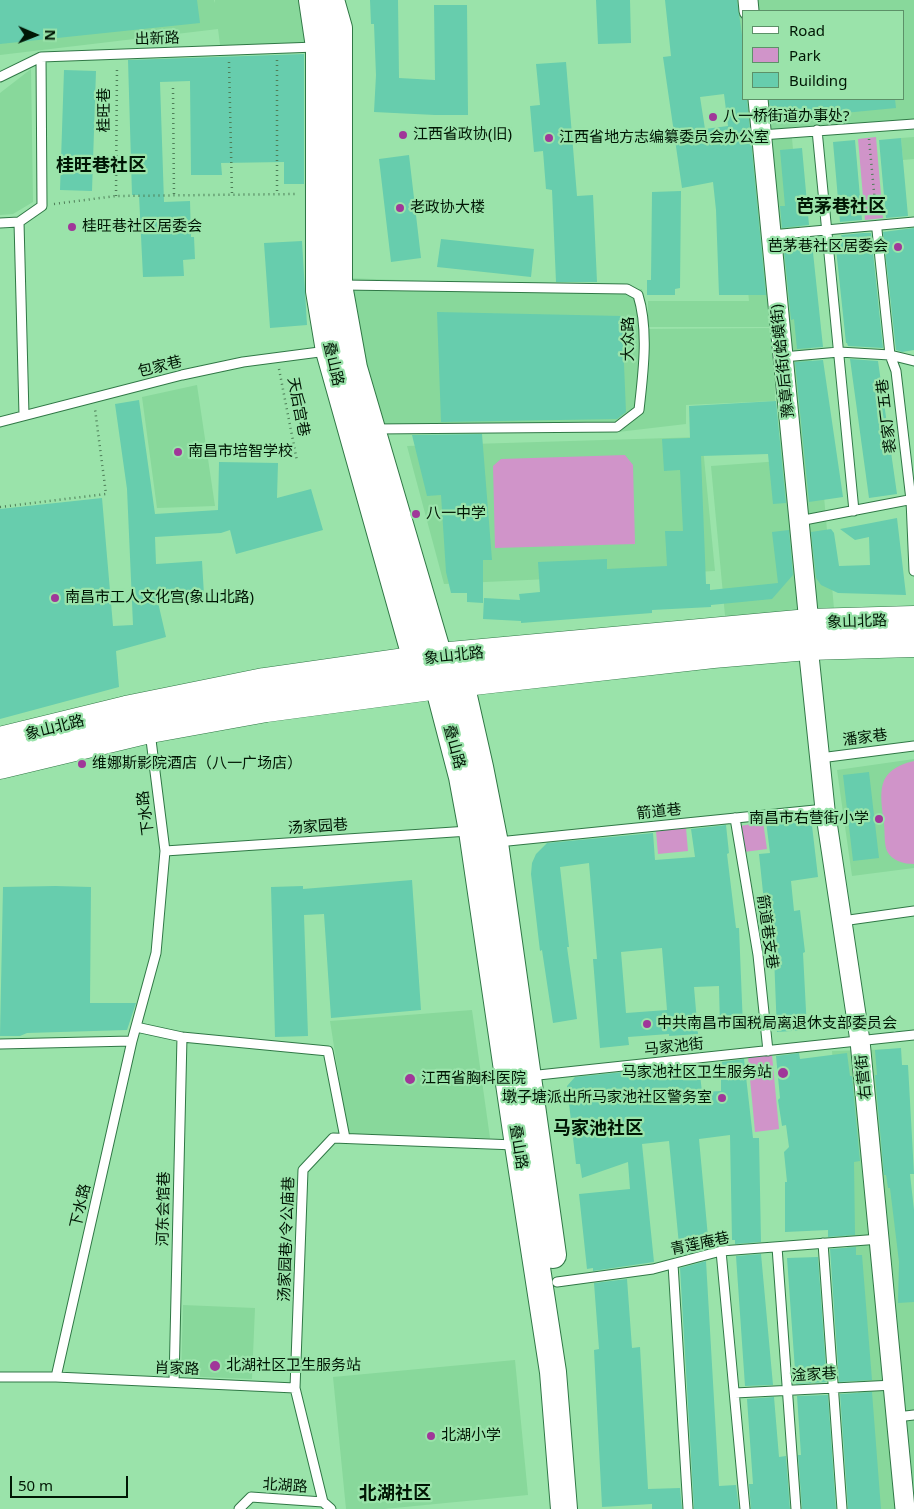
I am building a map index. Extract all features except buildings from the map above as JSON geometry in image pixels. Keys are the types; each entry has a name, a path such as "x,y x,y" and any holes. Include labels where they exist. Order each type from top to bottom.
{"main road":[{"name":"叠山路","path":"312,0 319,47 319,291 329,351 427,659 449,684 480,767 495,843 570,1373 582,1509"},
{"name":"叠山路","path":"331,0 339,28 339,285 354,368 372,429 427,659"},
{"name":"象山北路","path":"0,741 126,710 264,682 427,659 809,634 914,620"},
{"name":"象山北路","path":"0,765 150,729 266,708 449,684 713,654 809,634 914,643"},
{"name":"叠山路","path":"449,684 553,1372 564,1509"}],"street":[{"name":"豫章后街(蛤蟆街)","path":"758,100 809,634"},
{"name":"右营街","path":"809,634 825,808 860,1041 894,1385 906,1416 905,1509"}],"lane":[{"name":"出新路","path":"0,77 41,57 319,47"},
{"path":"0,224 19,222 42,206 41,57"},
{"path":"762,135 914,124"},
{"path":"817,130 854,510"},
{"path":"19,222 24,415"},
{"path":"771,234 914,222"},
{"name":"裘家厂五巷","path":"878,230 890,356 896,371 912,499 914,571"},
{"name":"大众路","path":"339,285 626,289 638,295 643,310 643,365 639,410 617,427 372,429"},
{"name":"包家巷","path":"0,422 182,375 243,362 329,351"},
{"path":"783,357 838,352 914,360"},
{"path":"799,521 912,499"},
{"name":"下水路","path":"56,1377 132,1041 156,953 165,851 150,729"},
{"name":"潘家巷","path":"820,758 914,746"},
{"name":"箭道巷","path":"495,843 825,808"},
{"name":"箭道巷支巷","path":"735,818 758,955 768,1051"},
{"name":"汤家园巷","path":"165,851 472,831"},
{"path":"842,921 914,911"},
{"path":"136,1027 182,1037 328,1051 345,1138"},
{"name":"马家池街","path":"527,1076 914,1035"},
{"name":"河东会馆巷","path":"174,1382 182,1037"},
{"path":"0,1044 132,1041"},
{"name":"汤家园巷/令公庙巷","path":"295,1388 303,1170 333,1138 518,1145"},
{"name":"青莲庵巷","path":"557,1282 653,1269 721,1251 880,1239"},
{"path":"823,1243 842,1509"},
{"path":"777,1247 796,1509"},
{"path":"721,1251 745,1509"},
{"path":"673,1264 688,1509"},
{"name":"肖家路","path":"0,1377 56,1377 295,1388"},
{"name":"淦家巷","path":"735,1393 894,1385"},
{"path":"295,1388 323,1502"},
{"name":"北湖路","path":"239,1509 251,1497 323,1502 331,1509"}],"path":[{"path":"277,49 277,194"},
{"path":"229,50 232,195"},
{"name":"桂旺巷","path":"116,196 117,54"},
{"path":"172,88 174,196"},
{"path":"868,137 876,211"},
{"path":"42,206 116,196 319,193"},
{"name":"天后宫巷","path":"277,358 297,461"},
{"path":"0,507 106,494 93,398"}],"shaded area":[{"path":"0,0 214,0 215,3 215,0 319,0 326,44 220,45 218,29 0,55"},
{"path":"720,0 914,0 914,121 791,127 836,631 727,637 711,466 781,461 774,339 775,401 686,405 686,424 618,432 381,433 347,278 642,289 646,329 773,328 648,327 648,301 749,301"},
{"path":"31,69 33,202 13,214 0,215 0,93"},
{"path":"914,137 914,159 903,160 901,138"},
{"name":"南昌市培智学校","path":"197,385 215,506 157,508 142,397"},
{"path":"702,437 715,571 444,584 407,446"},
{"name":"南昌市右营街小学","path":"914,759 914,868 852,876 837,770"},
{"name":"江西省胸科医院","path":"472,1010 490,1138 348,1136 330,1021"},
{"path":"898,1049 914,1261 914,1509 867,1509 832,1051"},
{"path":"183,1305 255,1308 252,1379 181,1376"},
{"name":"北湖小学","path":"515,1360 528,1495 384,1509 346,1509 333,1377"}],"green space":[{"path":"876,137 883,218 865,220 858,139"},
{"path":"625,455 633,465 635,544 495,548 493,466 501,459"},
{"path":"914,761 914,864 899,861 887,851 881,792 886,776 892,770"},
{"path":"763,822 767,849 744,852 740,826"},
{"path":"686,828 688,851 658,854 656,831"},
{"path":"772,1055 779,1129 755,1132 748,1057"}],"place":[{"name":"八一桥街道办事处?","path":"713,117"},
{"name":"江西省政协(旧)","path":"403,135"},
{"name":"江西省地方志编纂委员会办公室","path":"549,138"},
{"name":"老政协大楼","path":"400,208"},
{"name":"桂旺巷社区居委会","path":"72,227"},
{"name":"芭茅巷社区居委会","path":"898,247"},
{"name":"南昌市培智学校","path":"178,452"},
{"name":"八一中学","path":"416,514"},
{"name":"南昌市工人文化宫(象山北路)","path":"55,598"},
{"name":"维娜斯影院酒店（八一广场店）","path":"82,764"},
{"name":"南昌市右营街小学","path":"879,819"},
{"name":"中共南昌市国税局离退休支部委员会","path":"647,1024"},
{"name":"马家池社区卫生服务站","path":"783,1073"},
{"name":"江西省胸科医院","path":"410,1079"},
{"name":"墩子塘派出所马家池社区警务室","path":"722,1098"},
{"name":"北湖社区卫生服务站","path":"215,1366"},
{"name":"北湖小学","path":"431,1436"}],"district":[{"name":"桂旺巷社区","path":"101,166"},
{"name":"芭茅巷社区","path":"841,207"},
{"name":"马家池社区","path":"598,1129"},
{"name":"北湖社区","path":"395,1494"}]}
